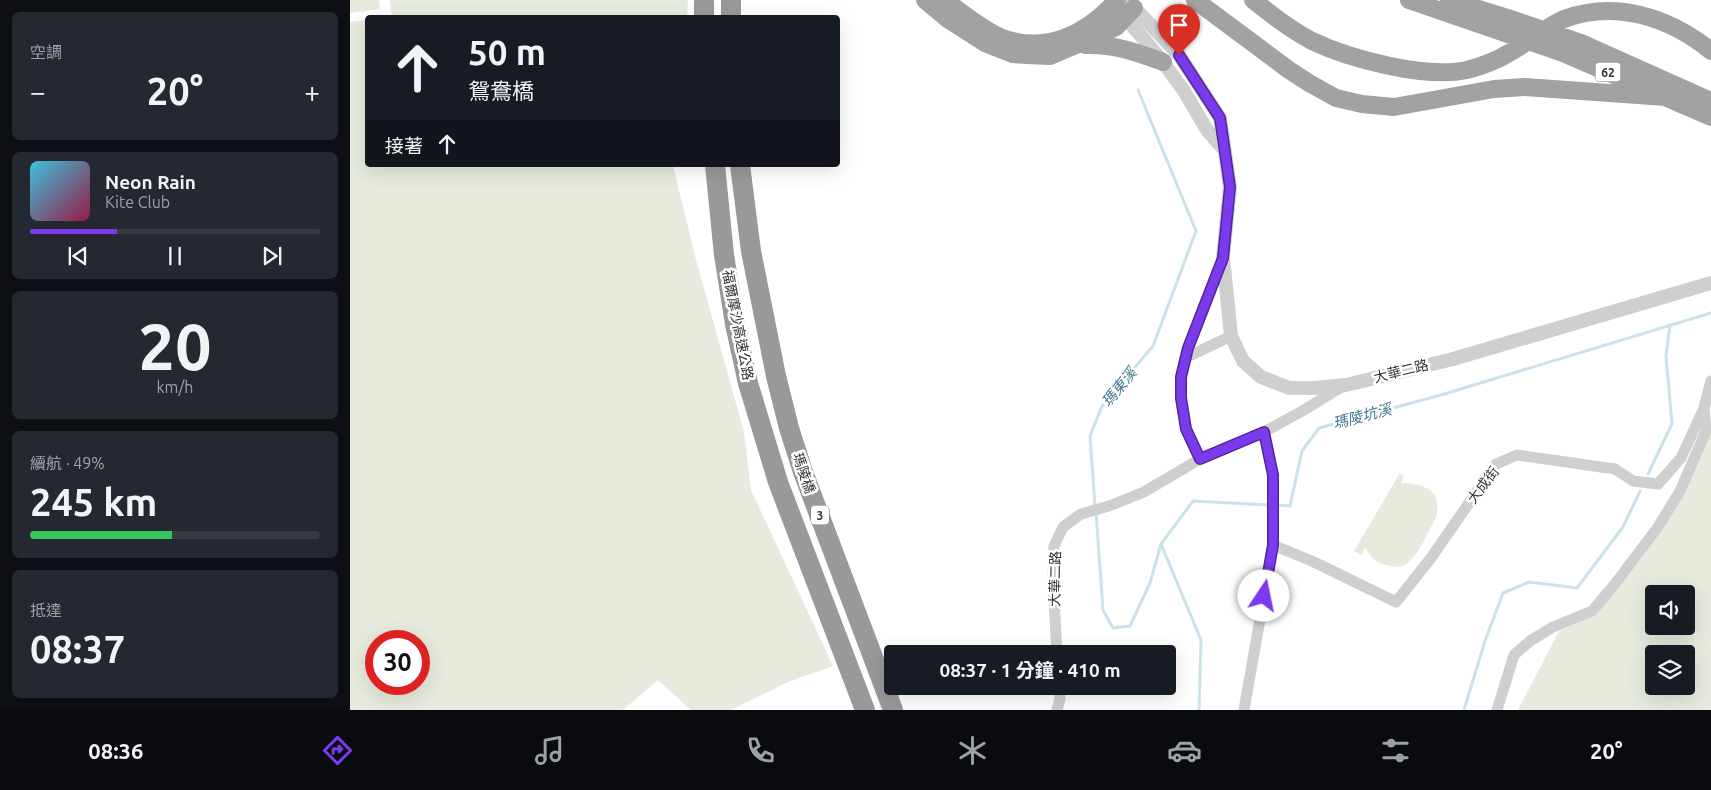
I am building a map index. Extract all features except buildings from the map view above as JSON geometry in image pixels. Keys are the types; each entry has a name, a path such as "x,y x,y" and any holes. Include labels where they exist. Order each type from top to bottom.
{"highway":[{"path":"704,0 704,15"},
{"path":"925,0 949,20 985,43 1013,54 1050,56 1116,27 1121,5"},
{"path":"945,0 987,30 1001,37 1033,44 1072,36 1121,5"},
{"path":"1195,0 1288,70 1336,98 1362,104 1394,107 1494,89 1525,87 1666,97"},
{"path":"1253,0 1282,22 1333,50 1370,61 1435,72 1465,70 1490,62 1510,53 1564,19 1595,9 1620,8 1660,20 1678,28 1711,51"},
{"name":"62","path":"1409,0 1563,53 1711,117"},
{"name":"62","path":"1449,0 1581,43 1711,100"},
{"path":"1077,45 1100,44 1129,49 1163,62"},
{"name":"福爾摩沙高速公路","path":"715,167 724,255 735,324 748,383 778,482"},
{"name":"福爾摩沙高速公路","path":"740,167 752,250 764,315"},
{"name":"瑪陵橋","path":"764,315 776,376 800,464 893,710"},
{"name":"瑪陵橋","path":"778,482 865,710"}],"street":[{"path":"1121,5 1184,91 1207,130 1226,152"},
{"path":"1121,5 1179,55 1220,118 1230,187 1223,258 1231,336 1243,361 1261,377 1289,388 1346,385"},
{"path":"1200,459 1186,429 1181,398 1181,377 1185,358 1223,258"},
{"name":"大華二路","path":"1057,645 1053,580 1054,546 1063,527 1081,514 1110,506 1144,492 1200,459 1264,432 1346,385 1453,358 1711,284"},
{"path":"1185,358 1231,336"},
{"name":"大成街","path":"1273,545 1314,562 1396,602 1431,558 1496,464 1517,455 1615,469 1633,481 1658,484 1681,458 1704,408 1711,381"},
{"name":"大成街","path":"1497,710 1514,654 1530,641 1553,627 1592,611 1658,527 1680,492 1706,431 1704,408"},
{"path":"1244,710 1273,545 1273,475 1264,432"},
{"path":"1056,710 1060,695"}],"shaded area":[{"path":"350,0 379,0 380,9 350,13"},
{"path":"390,0 688,0 687,15 392,15"},
{"path":"365,20 365,167 673,167 695,256 744,432 751,490 833,666 788,682 731,710 691,710 658,680 623,710 350,710 350,22"},
{"path":"1707,422 1711,424 1711,710 1518,710 1559,631 1595,615 1619,588 1662,531"},
{"path":"1400,473 1404,476 1401,483 1424,487 1435,495 1437,515 1423,543 1410,562 1400,566 1385,565 1371,556 1365,547 1361,555 1354,551"}],"waterway":[{"name":"瑪東溪","path":"1095,506 1090,436 1102,406 1153,346 1196,231 1138,90"},
{"name":"瑪陵坑溪","path":"1276,505 1290,506 1302,451 1319,428 1441,395 1711,313"},
{"path":"1648,474 1672,424 1666,356 1670,325"},
{"path":"1464,710 1485,641 1503,593 1529,582 1577,588 1623,527 1640,491"},
{"name":"瑪陵坑溪","path":"1199,710 1201,640 1161,544 1193,501 1269,505"},
{"name":"瑪東溪","path":"1096,512 1103,610 1113,628 1130,626 1150,583 1161,544"}],"route":[{"path":"1179,55 1220,118 1230,187 1223,258 1188,348 1181,377 1181,398 1186,429 1200,459 1264,432 1273,475 1273,545 1264,596"}]}
